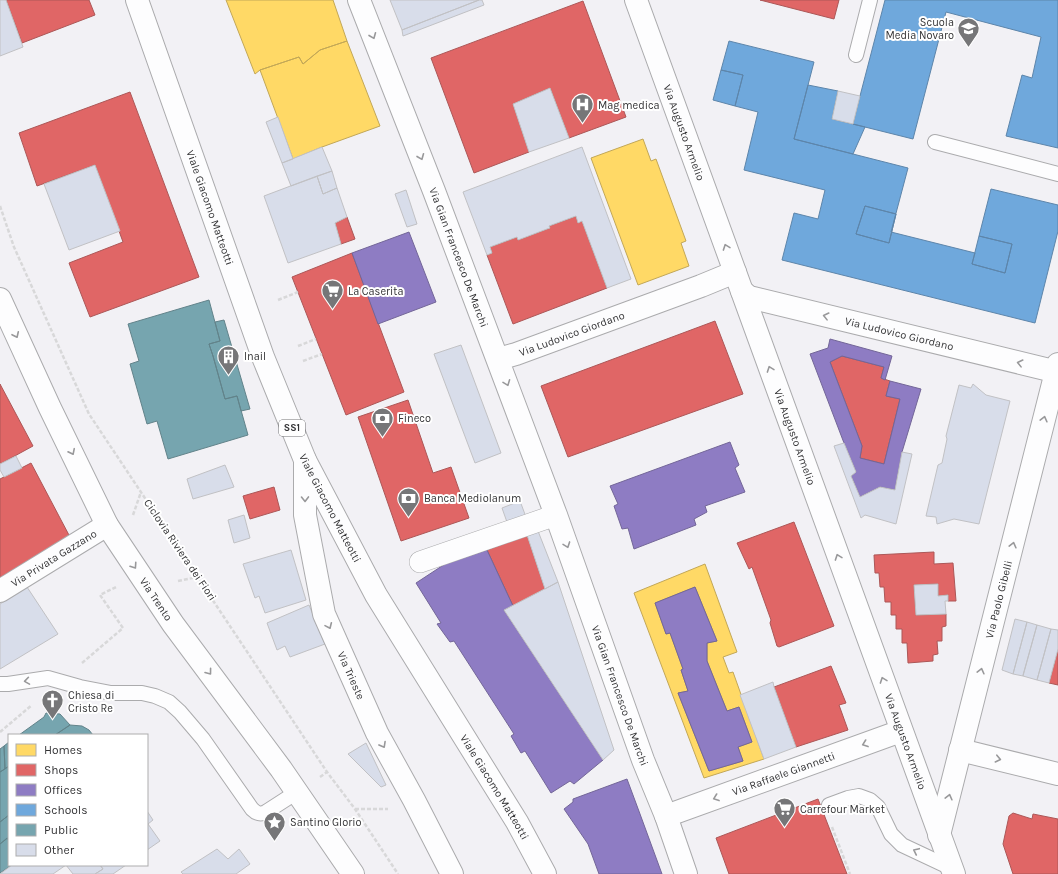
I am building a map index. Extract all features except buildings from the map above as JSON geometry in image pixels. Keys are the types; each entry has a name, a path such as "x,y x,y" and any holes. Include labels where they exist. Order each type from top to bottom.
{"street":[{"name":"Viale Giacomo Matteotti","path":"137,0 263,357 305,460 376,595 517,822 544,874"},
{"name":"Via Gian Francesco De Marchi","path":"359,0 498,359 556,515 643,760 666,816 686,874"},
{"name":"Via Augusto Armelio","path":"636,0 952,871"},
{"name":"Via Ludovico Giordano","path":"498,359 516,354 678,294 738,281 749,297 1057,369"},
{"name":"Via Trento","path":"0,299 50,408 107,526 173,624 297,792 353,874"},
{"name":"Via Paolo Gibelli","path":"939,835 1057,369"},
{"name":"Via Trieste","path":"305,460 305,515 324,614 377,734 452,874"},
{"path":"420,562 556,515"},
{"name":"Via Privata Gazzano","path":"0,591 107,526"},
{"name":"Via Raffaele Giannetti","path":"666,816 901,731"},
{"path":"960,750 1058,774"}],"lane":[{"path":"856,55 870,0"},
{"path":"935,142 1058,174"},
{"path":"0,684 43,678 58,680 80,687 111,693 142,693 155,696 169,702 180,712 252,810 256,813 262,814 266,812 297,792"},
{"path":"829,805 848,798 860,796 870,800 878,807 891,834 902,845 952,871"}],"path":[{"name":"Ciclovia Riviera dei Fiori","path":"0,206 14,247 89,414 327,772 355,809 398,874"},
{"path":"278,300 298,292"},
{"path":"298,346 316,338"},
{"path":"303,361 322,354"},
{"path":"131,521 141,491"},
{"path":"0,732 58,680 123,628 100,595 140,575"},
{"path":"177,582 198,577"},
{"path":"830,823 850,874"}],"place":[{"name":"Scuola Media Novaro","path":"969,48"},
{"name":"Mag medica","path":"583,124"},
{"name":"La Caserita","path":"332,310"},
{"name":"Inail","path":"229,376"},
{"name":"Fineco","path":"383,438"},
{"name":"Banca Mediolanum","path":"409,518"},
{"name":"Chiesa di Cristo Re","path":"53,720"},
{"name":"Carrefour Market","path":"784,828"},
{"name":"Santino Glorio","path":"275,842"}]}
